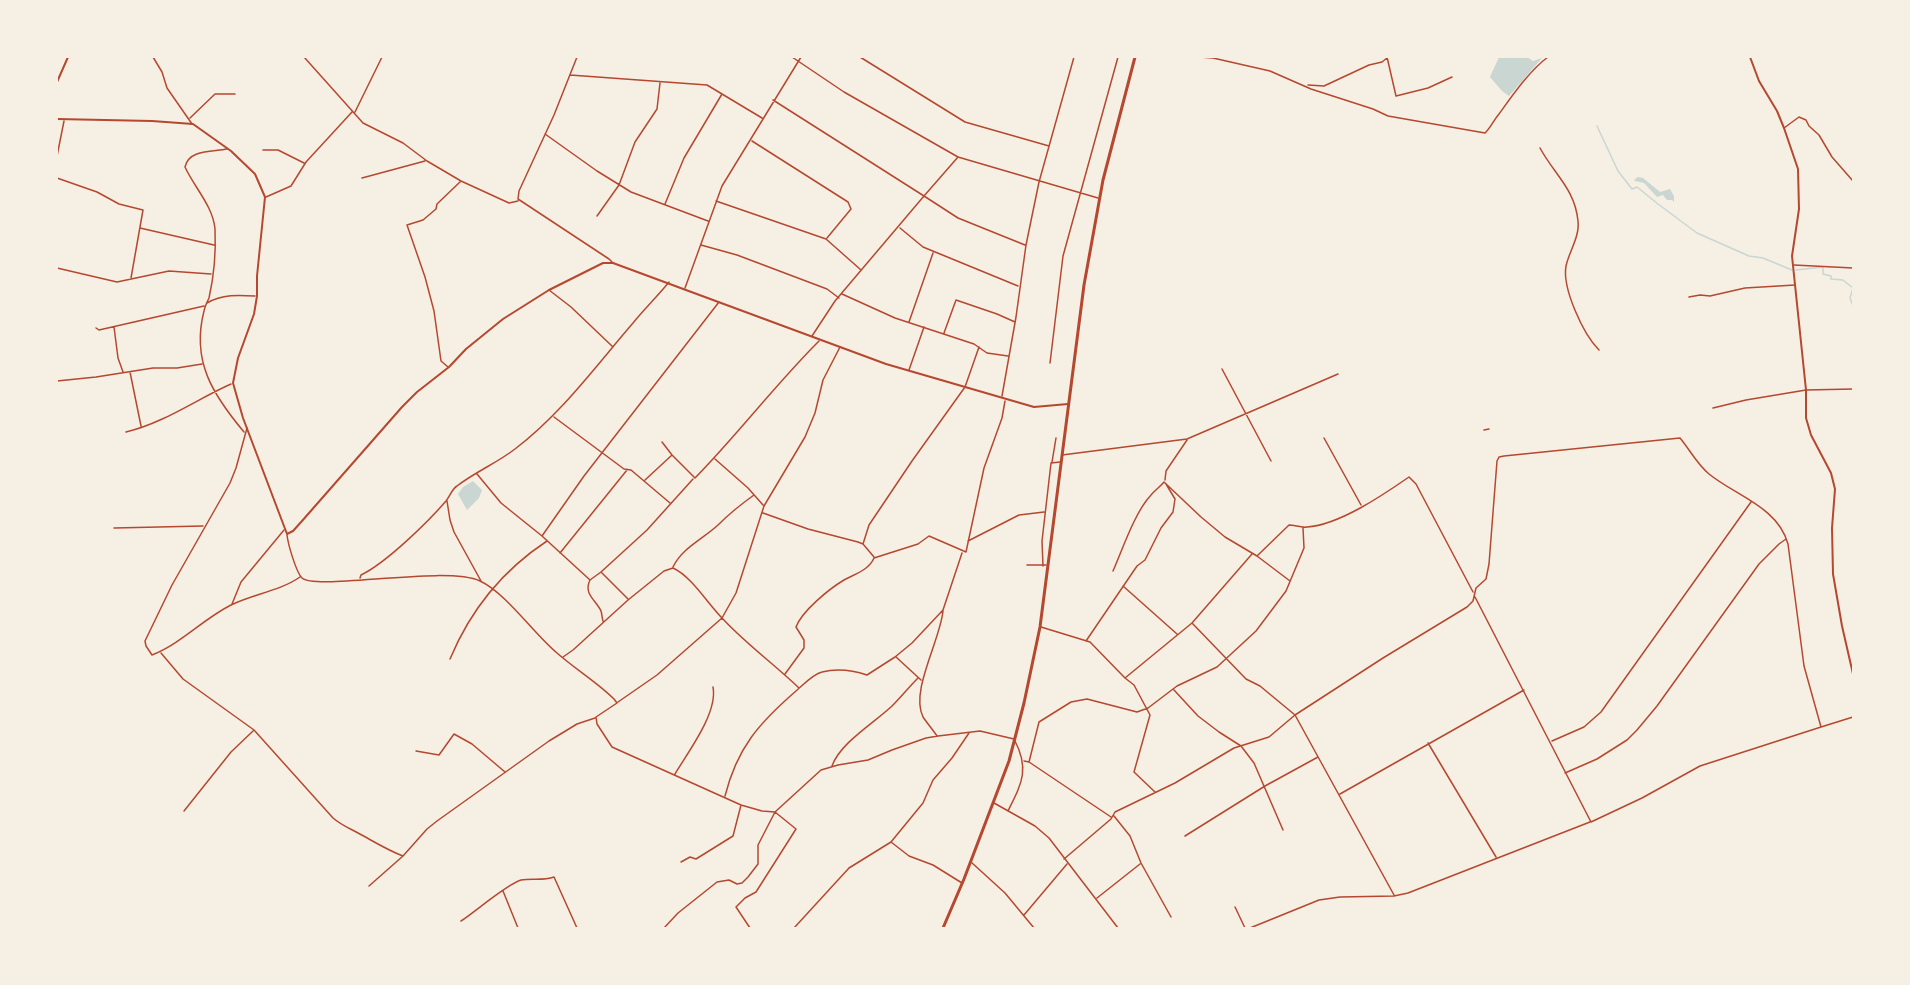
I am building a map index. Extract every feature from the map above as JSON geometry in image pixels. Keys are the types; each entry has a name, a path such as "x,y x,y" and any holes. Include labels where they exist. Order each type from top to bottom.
{"main road":[{"path":"943,928 1009,761 1040,627 1045,565 1084,285 1099,198 1135,57"}],"street":[{"path":"57,82 68,57"},
{"path":"153,57 162,72 167,88 193,124 227,149 255,174 265,197 254,314 238,358 233,383 234,392 301,577"},
{"path":"303,57 363,123 403,144 462,181 509,203 519,201 613,263"},
{"path":"265,197 291,186 305,164 354,111 382,57"},
{"path":"519,201 519,191 577,57"},
{"path":"792,57 873,109 958,158 1099,198"},
{"path":"684,289 723,186 801,57"},
{"path":"860,57 965,122 1049,146"},
{"path":"938,736 922,716 921,681 932,653 943,610 963,551 966,552 984,468 1002,418 1026,245 1039,182 1074,57"},
{"path":"1050,363 1061,267 1118,57"},
{"path":"1199,57 1270,71 1311,89 1388,116 1485,133 1492,127 1507,103 1548,57"},
{"path":"1306,85 1324,86 1369,65 1382,62 1387,57"},
{"path":"1387,57 1396,96 1428,88 1452,77"},
{"path":"1750,57 1759,81 1784,128 1800,180 1793,265 1806,390 1806,418 1811,435 1831,473 1835,489 1832,528 1833,574 1853,674"},
{"path":"570,75 707,85 763,118"},
{"path":"597,216 620,185 635,142 657,108 660,82"},
{"path":"189,118 215,94 235,94"},
{"path":"665,205 684,158 722,94"},
{"path":"773,100 958,218 1026,245"},
{"path":"1784,128 1799,117 1806,120 1819,135 1832,157 1853,181"},
{"path":"57,119 193,124"},
{"path":"57,156 64,120"},
{"path":"545,134 620,185 644,198 709,222"},
{"path":"751,140 849,202 851,209 826,239"},
{"path":"1540,148 1561,177 1572,198 1578,227 1567,263 1566,287 1586,332 1599,350"},
{"path":"227,149 193,155 185,164 213,217 215,245 212,274 200,340 203,364 208,381 244,433"},
{"path":"263,150 278,150 305,164"},
{"path":"811,336 839,297 958,158"},
{"path":"362,178 427,161"},
{"path":"57,178 97,192 119,204 143,210 131,278"},
{"path":"449,368 441,361 434,311 407,225 423,220 462,181"},
{"path":"716,201 826,239 862,270"},
{"path":"899,227 923,247 933,252 1020,286"},
{"path":"140,228 215,245"},
{"path":"700,244 799,278 827,289 839,297"},
{"path":"909,322 933,252"},
{"path":"287,534 302,521 402,406 449,368 466,349 503,319 549,291 603,263 613,263 669,282 908,371 1034,407 1068,404"},
{"path":"1793,265 1853,268"},
{"path":"57,268 117,282 169,271 212,274"},
{"path":"360,579 361,575 370,571 400,546 447,500 456,486 514,450 553,415 590,377 669,282"},
{"path":"1689,297 1700,294 1710,296 1745,288 1795,285"},
{"path":"549,291 571,307 613,347"},
{"path":"842,294 895,318 979,347 987,353 1009,356"},
{"path":"96,328 99,330 114,327 206,305 215,299 257,296"},
{"path":"944,334 956,300 997,314 1015,323"},
{"path":"542,536 601,453 719,301"},
{"path":"114,327 118,358 123,372"},
{"path":"908,371 924,327"},
{"path":"603,622 601,611 588,593 587,584 590,580 647,530 820,340"},
{"path":"369,886 403,856 427,829 505,772 577,724 596,717 657,675 722,618 736,593 764,506 805,437 815,414 823,380 840,347"},
{"path":"863,544 869,525 964,387 979,347"},
{"path":"57,381 153,368 177,368 203,364"},
{"path":"1221,369 1271,461"},
{"path":"130,371 141,428"},
{"path":"1061,455 1187,439 1338,374"},
{"path":"126,432 141,428 233,383"},
{"path":"1713,408 1806,390 1853,389"},
{"path":"553,415 601,453 644,481 670,503"},
{"path":"247,428 230,483 172,585 146,641 146,646 152,655 186,637 231,605 301,577 315,581 425,575 470,578 482,582 491,589 562,657 617,703"},
{"path":"1484,430 1489,429"},
{"path":"1027,565 1045,565 1042,541 1056,438"},
{"path":"1324,438 1361,506"},
{"path":"1064,859 1112,816 1137,800 1156,792 1234,748 1269,737 1295,715 1467,607 1473,601 1476,588 1486,579 1499,457 1680,438 1707,472 1739,495 1752,501 1776,521 1787,539 1804,666 1821,727"},
{"path":"1113,571 1134,522 1151,494 1164,482 1167,471 1187,439"},
{"path":"662,442 694,478"},
{"path":"644,481 672,455"},
{"path":"714,458 764,506"},
{"path":"1052,463 1060,461"},
{"path":"560,554 628,469"},
{"path":"476,473 501,503 542,536 590,580"},
{"path":"1257,556 1288,525 1303,528 1337,520 1409,477 1416,484 1591,822"},
{"path":"1164,482 1225,537 1257,556 1290,581"},
{"path":"1086,641 1137,566 1146,560 1161,528 1173,512 1175,499 1164,482"},
{"path":"673,568 678,558 725,516 754,495"},
{"path":"447,500 454,532 482,582"},
{"path":"1550,742 1584,727 1601,712 1752,501"},
{"path":"968,541 1019,515 1045,512"},
{"path":"762,513 863,544 874,558"},
{"path":"114,528 204,526"},
{"path":"1029,762 1039,722 1071,702 1087,699 1137,712 1148,708 1173,689 1217,667 1256,631 1286,591 1304,548 1303,528"},
{"path":"231,605 241,582 285,529"},
{"path":"784,674 804,648 804,640 796,627 799,621 831,590 844,580 861,572 874,558 918,544 929,536 963,551"},
{"path":"1565,773 1596,759 1627,740 1658,706 1759,564 1787,539"},
{"path":"450,659 471,616 491,589 528,554 547,541"},
{"path":"1125,678 1192,623 1252,554"},
{"path":"562,657 573,650 665,569 673,568 690,581 755,651 800,688"},
{"path":"601,572 628,600"},
{"path":"1123,585 1177,635"},
{"path":"725,797 729,778 747,742 766,718 800,688 823,672 848,669 867,675 912,643 943,610"},
{"path":"1192,623 1246,679 1260,686 1295,715 1394,896"},
{"path":"1040,627 1086,641 1098,649 1134,685 1150,715 1134,772 1156,792"},
{"path":"159,652 183,679 254,730 333,818 345,828 403,856"},
{"path":"895,657 921,681"},
{"path":"832,767 835,758 843,749 918,678"},
{"path":"674,776 712,708 715,695 713,687"},
{"path":"1173,689 1198,716 1241,746 1254,763 1283,830"},
{"path":"1340,794 1524,690"},
{"path":"596,717 597,724 612,747 664,768 674,776 741,805 775,812 796,829 756,892 736,907 750,928"},
{"path":"1250,928 1319,900 1340,897 1394,896 1408,893 1591,822 1642,798 1700,766 1853,717"},
{"path":"183,811 231,752 254,730"},
{"path":"664,928 678,913 717,882 729,880 737,884 742,883 748,877 758,864 758,845 775,812 821,770 868,760 926,738 980,731 1014,739 1023,761 1023,780 1008,811"},
{"path":"794,928 849,868 891,842 923,803 933,780 952,758 969,732"},
{"path":"416,751 439,755 454,734 477,748 505,772"},
{"path":"1428,743 1496,858"},
{"path":"1185,836 1265,786 1319,756"},
{"path":"1023,761 1029,762 1112,816 1130,836 1141,863 1171,917"},
{"path":"993,802 1049,838 1118,928"},
{"path":"681,862 690,857 702,856 733,836 741,805"},
{"path":"891,842 909,856 933,864 962,883"},
{"path":"971,862 1005,892 1034,928"},
{"path":"1024,915 1068,863"},
{"path":"1096,899 1141,863"},
{"path":"461,921 520,880 539,881 554,877 577,928"},
{"path":"503,891 518,928"},
{"path":"1234,907 1245,928"}],"shaded area":[{"path":"1499,57 1527,57 1533,61 1542,58 1509,96 1490,77"},
{"path":"1638,177 1643,178 1660,192 1670,189 1674,202 1667,200 1663,195 1657,197 1644,183 1634,180"},
{"path":"473,481 482,490 479,498 467,510 458,494 463,487"}],"waterway":[{"path":"1597,126 1618,171 1632,189 1637,187 1697,233 1749,256 1763,258 1792,270"},
{"path":"1796,270 1823,267 1823,274 1831,276 1831,279 1843,280 1853,288 1850,298 1853,306"}]}
